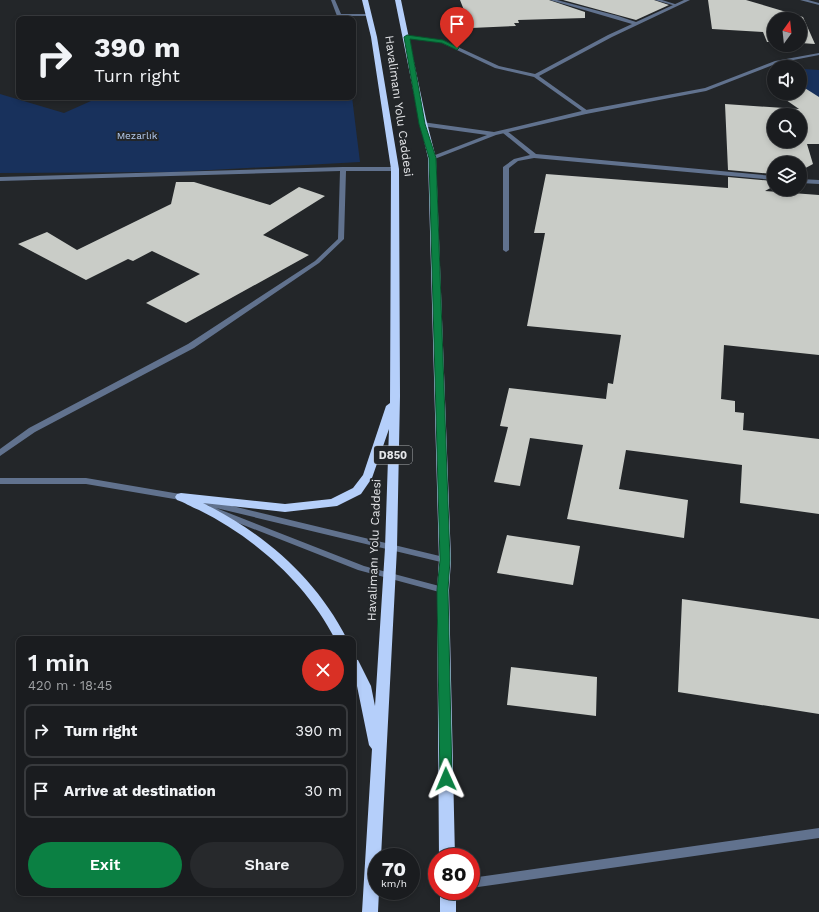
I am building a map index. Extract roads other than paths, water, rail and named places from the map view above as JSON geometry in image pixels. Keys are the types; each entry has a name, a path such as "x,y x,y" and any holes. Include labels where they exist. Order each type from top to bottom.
{"highway":[{"name":"Havalimanı Yolu Caddesi","path":"365,0 374,37 395,169 395,396 391,548 370,912"},
{"name":"Havalimanı Yolu Caddesi","path":"398,0 407,37 422,124 432,158 445,560 442,590 447,848"},
{"path":"181,497 285,508 333,503 357,491 368,475 395,396"},
{"path":"181,497 240,528 292,570 334,623 340,636"},
{"path":"356,670 364,686 379,762"},
{"path":"448,900 448,912"}],"street":[{"path":"333,0 339,15 368,15"},
{"path":"552,0 616,17 636,24"},
{"path":"657,0 676,5"},
{"path":"536,76 610,36 688,0"},
{"path":"802,0 819,4"},
{"path":"407,37 443,42 497,67 536,76 586,112"},
{"path":"432,158 494,134 586,112 706,89 777,62 819,54"},
{"path":"422,124 494,134"},
{"path":"505,132 534,156"},
{"path":"506,250 506,167 516,160 534,156 767,177"},
{"path":"0,179 343,169 395,169"},
{"path":"0,453 32,430 191,346 317,262 341,239 343,169"},
{"path":"807,181 819,182"},
{"path":"0,481 86,481 181,497 445,560"},
{"path":"181,497 361,568 442,590"},
{"path":"480,883 819,833"}],"park label":[{"name":"Mezarlık","path":"137,135"}]}
